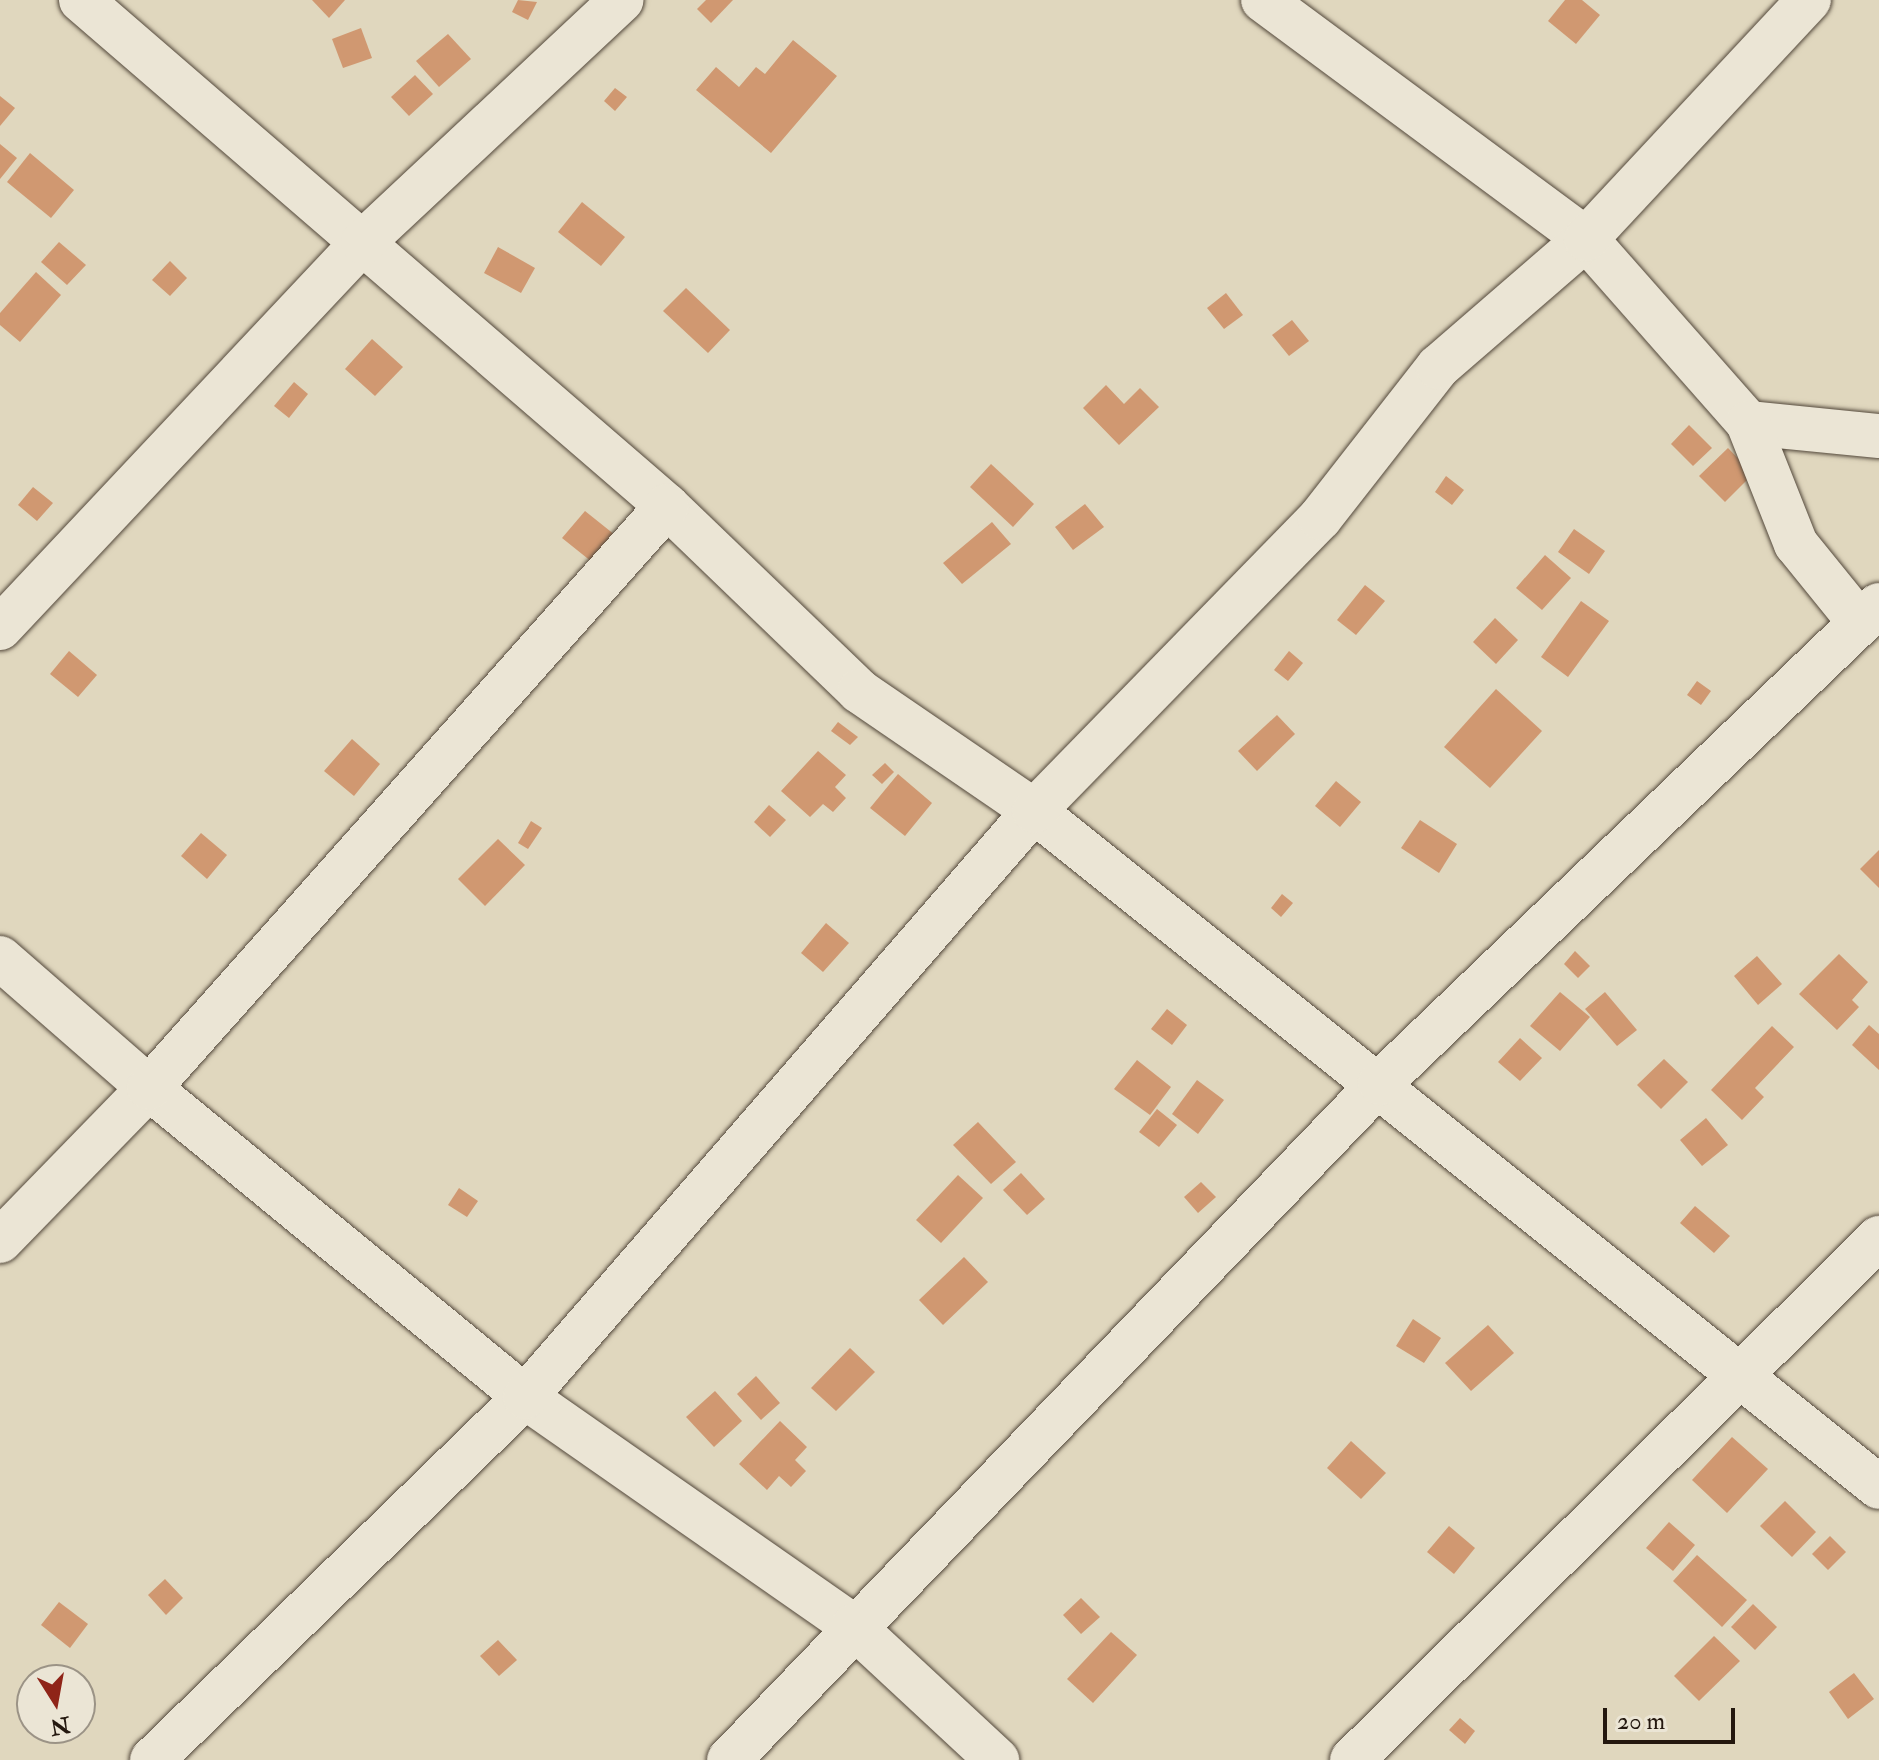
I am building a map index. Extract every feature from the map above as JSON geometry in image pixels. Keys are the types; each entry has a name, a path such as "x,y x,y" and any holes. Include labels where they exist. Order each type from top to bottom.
{"street":[{"path":"81,0 667,506 859,691 1034,811 1380,1083 1739,1377 1879,1487"},
{"path":"0,628 363,242 622,0"},
{"path":"729,1760 853,1626 1380,1083 1870,614 1796,544 1748,423 1586,239 1263,0"},
{"path":"152,1760 525,1397 1034,811 1320,518 1438,367 1586,239 1809,0"},
{"path":"1748,423 1879,436"},
{"path":"0,1241 149,1088 667,506"},
{"path":"0,958 149,1088 525,1397 853,1626 997,1760"},
{"path":"1352,1760 1879,1238"}],"building":[{"path":"312,0 345,0 329,18"},
{"path":"518,0 537,2 528,20 512,12"},
{"path":"706,0 733,0 711,23 697,9"},
{"path":"1565,0 1582,0 1600,15 1576,44 1548,21"},
{"path":"361,28 372,58 343,68 332,39"},
{"path":"448,34 471,59 439,87 416,61"},
{"path":"793,40 837,76 771,153 696,90 716,67 739,87 756,67 765,74"},
{"path":"415,75 433,94 409,116 391,97"},
{"path":"615,88 627,97 615,111 604,101"},
{"path":"0,96 15,108 0,126"},
{"path":"0,144 17,158 0,179"},
{"path":"30,153 74,190 51,218 7,182"},
{"path":"582,202 625,237 601,266 558,232"},
{"path":"59,242 86,265 67,285 41,262"},
{"path":"498,247 535,268 521,293 484,273"},
{"path":"170,261 187,278 170,296 152,280"},
{"path":"36,272 61,295 20,342 0,325 0,313"},
{"path":"686,288 730,330 708,353 663,311"},
{"path":"1226,293 1243,315 1224,329 1207,308"},
{"path":"1292,320 1309,341 1289,356 1272,335"},
{"path":"372,339 403,367 375,396 345,369"},
{"path":"294,382 308,394 289,418 274,406"},
{"path":"1106,385 1124,404 1140,388 1159,407 1119,445 1083,408"},
{"path":"1689,425 1712,448 1693,466 1671,444"},
{"path":"1728,448 1753,474 1725,502 1699,476"},
{"path":"991,464 1034,504 1013,527 970,487"},
{"path":"1446,476 1464,490 1452,505 1435,492"},
{"path":"33,487 53,503 37,521 18,505"},
{"path":"1085,504 1104,527 1073,550 1055,527"},
{"path":"585,511 615,535 592,562 562,538"},
{"path":"992,522 1011,544 962,584 943,563"},
{"path":"1574,529 1605,551 1589,574 1558,552"},
{"path":"1545,555 1571,578 1542,610 1516,588"},
{"path":"1365,585 1385,601 1356,635 1337,620"},
{"path":"1581,601 1609,621 1568,677 1541,657"},
{"path":"1495,618 1518,640 1496,664 1473,642"},
{"path":"69,651 97,675 78,697 50,674"},
{"path":"1289,651 1303,663 1288,681 1274,670"},
{"path":"1697,681 1711,691 1701,705 1687,695"},
{"path":"1496,689 1542,731 1490,788 1444,747"},
{"path":"1277,715 1295,734 1257,771 1238,751"},
{"path":"838,722 858,737 850,745 831,731"},
{"path":"352,739 380,764 354,796 324,771"},
{"path":"818,751 846,775 835,787 846,798 833,812 823,804 810,817 781,791"},
{"path":"885,763 894,772 882,784 872,775"},
{"path":"898,774 932,803 905,836 870,808"},
{"path":"1336,781 1361,802 1340,827 1315,806"},
{"path":"769,805 786,820 770,837 754,822"},
{"path":"1420,820 1457,844 1439,873 1401,848"},
{"path":"531,821 542,828 528,849 518,843"},
{"path":"201,833 227,855 207,879 181,856"},
{"path":"498,839 525,865 485,906 458,879"},
{"path":"1879,850 1879,888 1860,869"},
{"path":"1282,894 1293,903 1281,917 1271,908"},
{"path":"826,923 849,943 823,972 801,953"},
{"path":"1575,951 1590,966 1578,978 1564,964"},
{"path":"1839,954 1868,982 1852,1000 1859,1007 1837,1030 1799,994"},
{"path":"1757,956 1782,984 1758,1005 1734,976"},
{"path":"1560,992 1590,1017 1560,1051 1530,1026"},
{"path":"1605,992 1637,1030 1617,1046 1585,1009"},
{"path":"1167,1009 1187,1025 1172,1045 1151,1029"},
{"path":"1869,1025 1879,1034 1879,1070 1852,1045"},
{"path":"1772,1026 1794,1047 1755,1088 1764,1097 1742,1120 1711,1090"},
{"path":"1520,1038 1542,1058 1520,1081 1498,1062"},
{"path":"1664,1059 1688,1082 1661,1109 1637,1085"},
{"path":"1137,1060 1171,1087 1150,1115 1114,1089"},
{"path":"1197,1080 1224,1100 1198,1134 1172,1114"},
{"path":"1157,1109 1177,1125 1159,1147 1139,1132"},
{"path":"1706,1118 1728,1145 1702,1166 1680,1140"},
{"path":"978,1122 1016,1162 991,1184 953,1145"},
{"path":"1021,1173 1045,1199 1027,1215 1003,1190"},
{"path":"958,1175 983,1198 941,1243 916,1220"},
{"path":"1201,1182 1216,1197 1198,1213 1184,1197"},
{"path":"459,1188 478,1201 467,1217 448,1205"},
{"path":"1695,1206 1730,1236 1714,1253 1680,1223"},
{"path":"964,1257 988,1282 943,1325 919,1300"},
{"path":"1413,1319 1441,1338 1424,1363 1396,1346"},
{"path":"1488,1325 1514,1353 1471,1391 1445,1363"},
{"path":"850,1348 875,1372 836,1411 811,1388"},
{"path":"756,1376 780,1403 761,1420 737,1394"},
{"path":"715,1391 742,1421 714,1447 686,1417"},
{"path":"780,1421 807,1447 795,1460 806,1471 791,1487 779,1476 767,1490 739,1464"},
{"path":"1732,1437 1768,1469 1727,1513 1692,1480"},
{"path":"1351,1441 1386,1473 1361,1499 1327,1468"},
{"path":"1785,1501 1816,1532 1792,1557 1760,1526"},
{"path":"1669,1522 1695,1545 1673,1571 1646,1548"},
{"path":"1449,1526 1475,1548 1454,1574 1427,1552"},
{"path":"1830,1536 1846,1552 1828,1570 1812,1554"},
{"path":"1697,1555 1747,1600 1722,1627 1673,1581"},
{"path":"165,1579 183,1598 166,1615 148,1595"},
{"path":"1081,1598 1100,1617 1081,1634 1063,1615"},
{"path":"59,1602 88,1624 70,1648 41,1625"},
{"path":"1753,1604 1777,1627 1755,1650 1731,1627"},
{"path":"1111,1632 1137,1655 1093,1703 1067,1679"},
{"path":"1714,1636 1740,1661 1699,1701 1674,1676"},
{"path":"498,1640 517,1660 499,1676 480,1656"},
{"path":"1854,1673 1874,1699 1848,1719 1829,1692"},
{"path":"1460,1718 1475,1731 1465,1744 1449,1730"}]}
